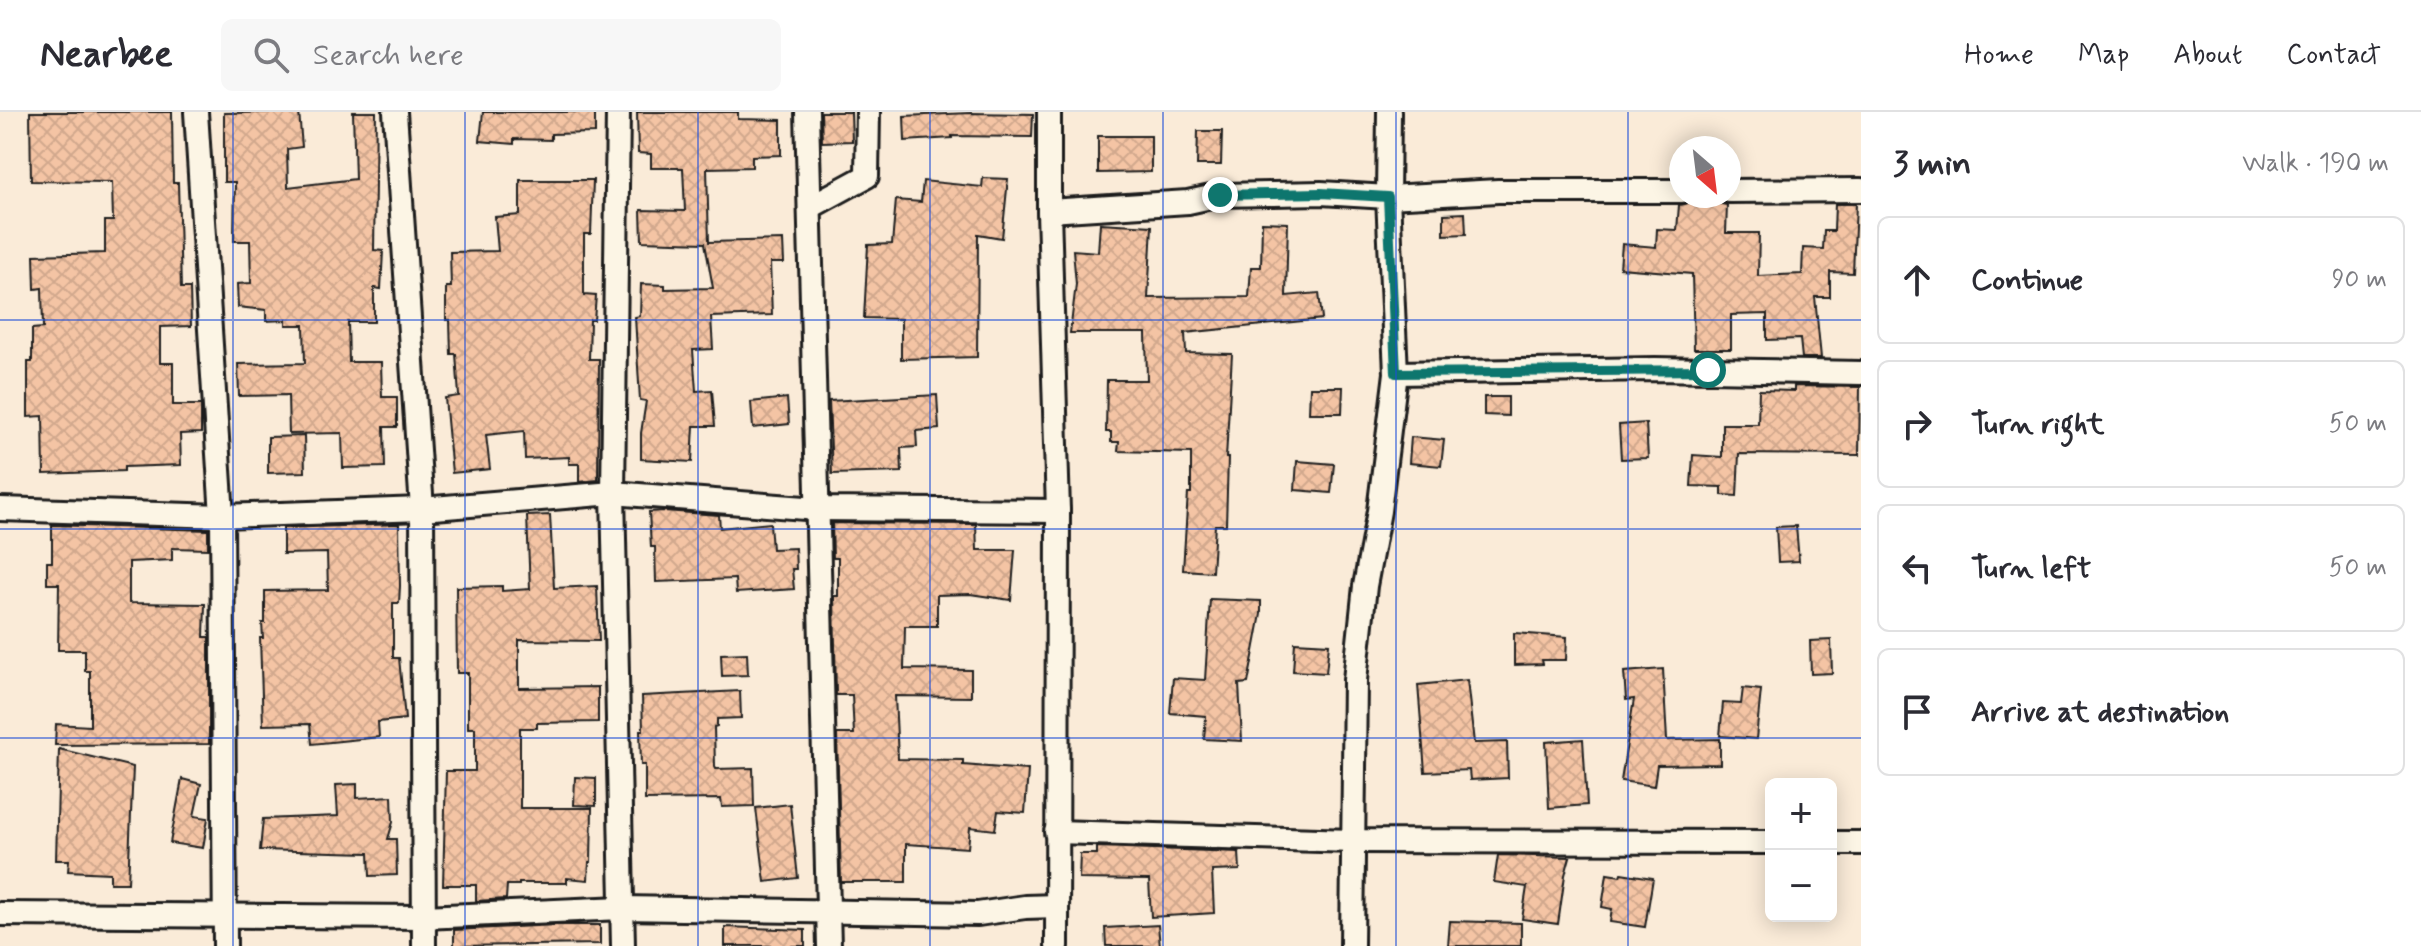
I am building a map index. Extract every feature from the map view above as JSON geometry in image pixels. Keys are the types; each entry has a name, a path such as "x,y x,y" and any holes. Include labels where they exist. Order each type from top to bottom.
{"street":[{"path":"196,112 222,516 225,946"},
{"path":"395,112 422,509 424,946"},
{"path":"618,112 613,493 623,946"},
{"path":"807,112 829,946"},
{"path":"810,207 867,176 868,112"},
{"path":"1049,112 1058,511 1057,946"},
{"path":"1352,946 1355,680 1365,586 1379,511 1396,373 1388,197 1389,112"},
{"path":"1741,191 1861,190"},
{"path":"1049,211 1188,202 1220,195 1321,193 1388,197 1484,192 1669,191"},
{"path":"1396,373 1655,369 1861,373"},
{"path":"0,509 222,516 422,509 613,493 818,509 1058,511"},
{"path":"1056,832 1353,841 1765,842"},
{"path":"1837,843 1861,843"},
{"path":"0,914 424,917 622,908 978,914 1057,906"}],"building":[{"path":"30,112 172,112 173,183 178,183 181,288 190,288 191,326 160,327 160,363 173,363 173,405 201,405 201,433 180,434 181,465 44,474 43,416 28,417 28,362 32,362 32,329 43,328 42,288 35,289 34,255 105,253 105,221 113,221 112,182 31,181"},
{"path":"299,112 302,147 287,149 288,187 355,179 353,112 376,112 374,250 383,251 381,289 374,288 374,322 348,322 349,362 381,362 382,397 397,397 397,427 384,427 385,467 343,468 342,433 289,434 288,395 239,396 238,364 305,363 304,325 286,325 286,320 266,321 266,310 238,307 237,284 251,283 250,241 234,241 235,182 224,182 224,113"},
{"path":"483,112 595,112 595,133 551,134 551,140 514,139 514,144 480,141"},
{"path":"637,112 738,112 738,119 781,120 781,155 752,156 752,167 707,168 709,242 783,240 784,263 770,263 772,315 711,317 713,349 693,350 696,391 712,390 715,426 694,426 692,462 641,459 646,401 640,400 635,317 640,316 641,284 665,285 665,289 713,288 705,243 642,241 641,210 685,211 683,168 651,168 651,154 638,153"},
{"path":"821,112 851,112 852,141 822,142"},
{"path":"1033,114 1032,137 952,136 905,141 904,116"},
{"path":"1198,131 1222,131 1221,165 1197,165"},
{"path":"1098,136 1151,136 1151,172 1098,173"},
{"path":"983,178 1008,179 1002,238 978,234 977,357 901,359 901,319 864,318 868,245 892,244 896,200 921,202 923,181 982,187"},
{"path":"520,180 593,180 591,234 584,234 584,295 596,296 594,320 590,320 589,359 599,359 598,480 579,482 579,464 569,464 569,457 525,459 524,431 486,435 490,469 452,473 445,398 459,396 456,354 451,354 450,320 446,320 446,287 451,287 450,252 498,251 495,217 520,215"},
{"path":"1835,204 1856,204 1853,273 1830,272 1830,297 1815,297 1821,358 1802,358 1800,339 1767,340 1767,314 1731,315 1731,349 1694,349 1692,274 1620,268 1622,244 1656,247 1657,229 1677,230 1679,208 1727,208 1726,233 1759,233 1758,276 1802,274 1803,248 1823,249 1824,231 1834,231"},
{"path":"1465,213 1466,234 1444,235 1444,214"},
{"path":"1262,222 1288,223 1286,296 1319,293 1322,319 1185,333 1186,353 1232,354 1226,525 1215,525 1212,572 1183,570 1188,493 1191,493 1191,453 1118,451 1119,442 1111,442 1111,432 1106,432 1107,380 1147,380 1146,333 1070,333 1076,284 1073,250 1098,252 1100,223 1152,226 1148,298 1249,297 1251,267 1261,267"},
{"path":"1794,386 1860,387 1859,455 1739,454 1737,496 1722,495 1722,487 1691,486 1693,455 1722,457 1722,424 1758,424 1759,390 1794,391"},
{"path":"1310,387 1343,387 1342,413 1309,413"},
{"path":"937,395 939,429 916,431 917,447 901,448 902,472 832,474 829,401"},
{"path":"1484,397 1508,397 1508,416 1484,415"},
{"path":"787,398 789,424 753,428 751,402"},
{"path":"1646,423 1648,458 1621,459 1619,425"},
{"path":"304,436 305,472 268,473 268,437"},
{"path":"1411,437 1444,440 1441,466 1409,463"},
{"path":"1297,461 1334,464 1331,493 1295,490"},
{"path":"649,512 719,515 720,528 770,523 772,549 795,548 796,569 792,569 794,589 736,593 735,579 656,582 655,547 651,547"},
{"path":"550,515 554,588 597,586 599,641 519,640 519,688 598,687 598,722 537,723 537,728 520,728 520,808 592,808 588,880 567,878 567,883 507,885 506,899 476,901 476,885 443,885 446,771 475,771 475,728 468,728 468,673 457,673 456,587 502,586 502,591 530,589 527,516"},
{"path":"832,523 976,524 977,550 1015,550 1011,600 970,594 937,595 937,626 905,626 904,669 971,670 971,697 895,696 898,759 963,760 963,765 1028,770 1025,813 998,811 995,830 970,827 968,848 906,844 906,882 841,882 837,734 854,734 852,695 836,695 834,596 838,596 838,558 833,558"},
{"path":"399,524 400,586 399,603 393,603 393,658 399,658 405,719 378,722 379,737 312,744 310,724 263,725 260,638 263,638 262,623 265,623 265,591 328,590 327,553 283,554 283,528"},
{"path":"52,525 208,530 208,549 172,548 172,560 129,562 129,603 205,604 204,637 209,637 209,744 55,745 56,724 90,726 90,671 85,671 85,650 58,650 59,584 47,584 47,562 52,562"},
{"path":"1796,526 1799,561 1778,562 1776,527"},
{"path":"1210,599 1261,601 1248,683 1239,684 1242,741 1204,739 1206,716 1170,713 1173,678 1205,680"},
{"path":"1514,633 1567,637 1566,660 1514,665"},
{"path":"1831,640 1832,673 1811,674 1810,641"},
{"path":"1295,642 1329,644 1326,673 1293,671"},
{"path":"747,653 748,675 722,676 721,654"},
{"path":"1663,669 1667,740 1720,739 1720,764 1657,765 1654,786 1621,781 1634,699 1626,700 1624,672"},
{"path":"1467,680 1474,743 1507,742 1508,778 1470,780 1469,770 1425,772 1418,685"},
{"path":"1743,688 1761,690 1756,739 1720,736 1723,703 1741,704"},
{"path":"740,691 741,718 717,719 717,726 714,727 715,767 753,768 754,806 722,807 721,799 645,800 645,765 641,765 642,696"},
{"path":"1583,739 1587,805 1549,808 1546,742"},
{"path":"59,749 133,767 128,883 110,883 110,873 68,871 69,860 56,860"},
{"path":"575,777 596,778 596,806 574,805"},
{"path":"182,779 201,784 194,816 208,818 203,848 170,843"},
{"path":"357,784 357,798 392,796 393,822 388,839 396,839 397,875 370,876 369,853 260,850 263,819 338,816 336,785"},
{"path":"790,804 798,878 765,882 756,808"},
{"path":"1097,847 1239,852 1240,870 1212,871 1214,913 1151,917 1149,880 1079,879 1080,854 1097,854"},
{"path":"1498,855 1570,857 1558,924 1522,919 1527,887 1494,882"},
{"path":"1621,873 1653,878 1645,927 1610,922 1612,909 1602,907 1607,874 1620,876"},
{"path":"1450,921 1521,923 1521,946 1448,946"},
{"path":"600,925 600,944 454,946 454,930"},
{"path":"1158,925 1160,946 1106,946 1105,928"},
{"path":"725,927 805,930 805,946 725,946"}],"route":[{"path":"1220,195 1321,193 1388,197 1396,373 1708,370"}]}
